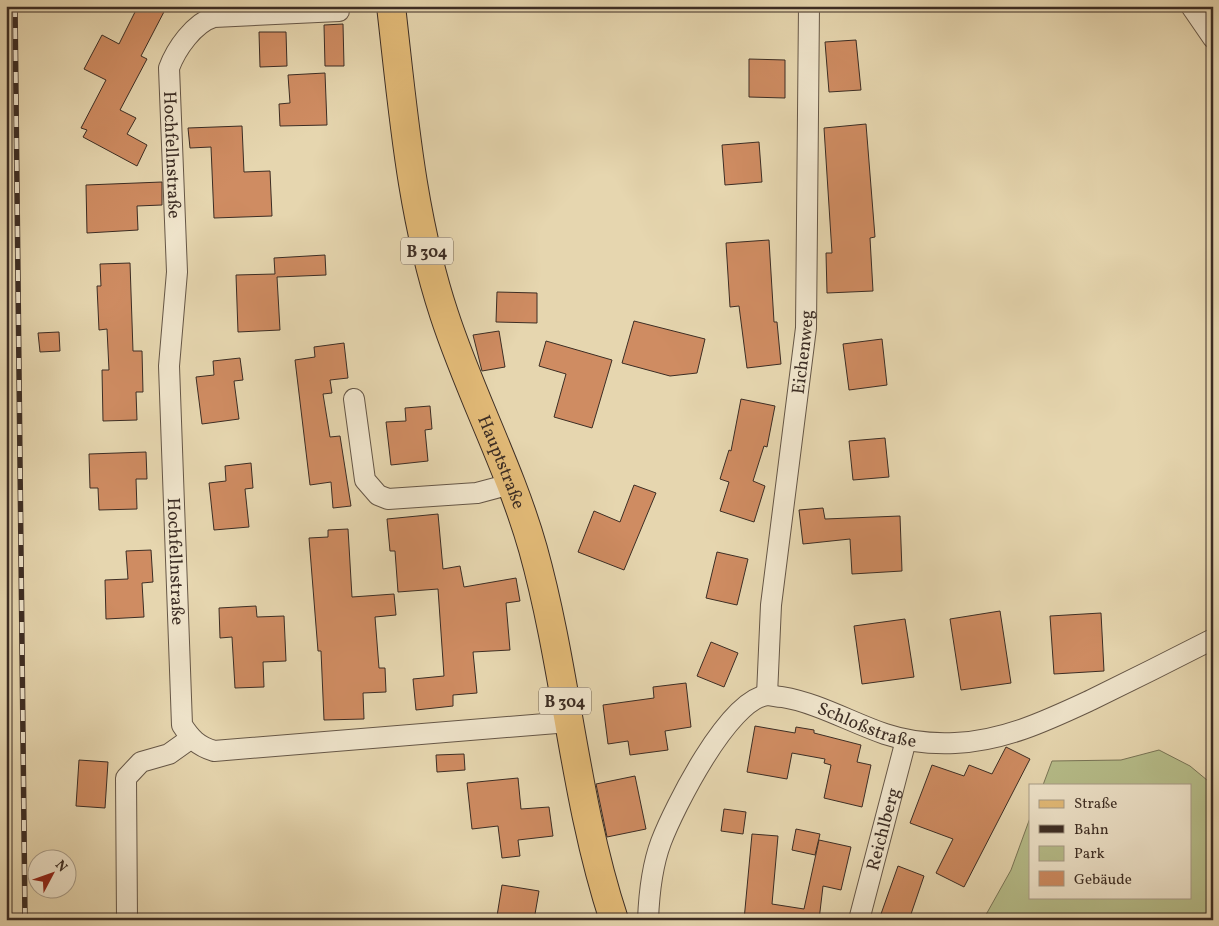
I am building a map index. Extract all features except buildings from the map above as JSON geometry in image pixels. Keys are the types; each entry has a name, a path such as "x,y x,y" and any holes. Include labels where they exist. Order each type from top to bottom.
{"main road":[{"name":"Hauptstraße","path":"391,6 412,182 429,264 460,363 511,484 538,567 589,832 597,868 614,920"}],"street":[{"name":"Eichenweg","path":"767,695 771,605 806,328 809,6"},
{"path":"1191,6 1213,38"},
{"name":"Hochfellnstraße","path":"190,739 182,725 181,708 169,366 177,272 169,68 175,51 214,12 339,10"},
{"path":"354,399 365,480 378,495 388,499 477,493 511,484"},
{"name":"Schloßstraße","path":"767,695 804,700 885,734 906,740 955,744 1000,737 1049,720 1144,675 1213,639"},
{"path":"648,920 649,895 661,842 694,776 713,741 740,711 767,695"},
{"path":"127,920 126,778 141,762 169,754 190,739 201,747 214,751 569,722"},
{"name":"Reichlberg","path":"859,920 906,740"}],"green space":[{"path":"1159,750 1190,766 1213,785 1213,920 983,920 1011,870 1029,821 1029,898 1192,898 1192,784 1043,784 1052,761 1121,760"}],"railway":[{"path":"15,6 25,920"}]}
